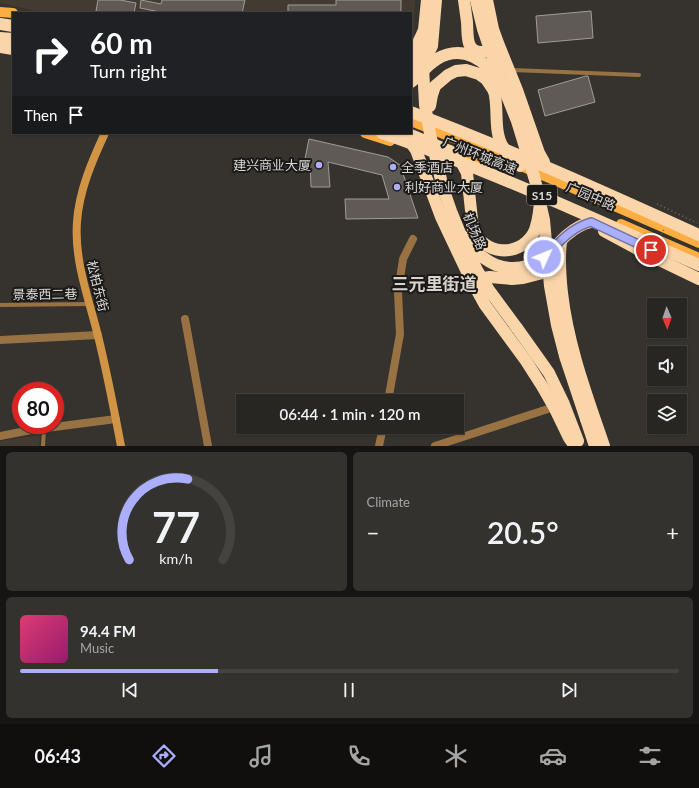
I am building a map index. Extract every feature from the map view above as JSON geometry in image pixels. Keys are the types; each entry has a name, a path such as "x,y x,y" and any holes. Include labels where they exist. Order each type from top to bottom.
{"highway":[{"name":"机场路","path":"427,0 423,52 424,95 430,134 443,188 464,243 477,270 489,290 540,360 556,387 570,418 580,446"},
{"path":"412,69 422,61 432,46 436,0"},
{"path":"464,0 468,41 471,48 483,52 494,48 498,43"},
{"path":"476,0 483,29 499,76 512,106 526,150 546,201 545,226 550,286 557,325 565,356 595,446"},
{"path":"488,0 493,29 517,90 539,153 544,162"},
{"path":"0,16 12,17"},
{"path":"0,24 12,26"},
{"path":"412,56 424,30"},
{"path":"0,38 12,39"},
{"path":"0,48 12,49"},
{"path":"412,81 430,64 443,56 461,53 483,62 487,66 498,79 512,106"},
{"path":"430,134 430,104 435,86 441,80 456,71 466,70 479,74 486,79 494,90 501,144 508,154 520,166"},
{"name":"广州环城高速","path":"412,112 446,125 699,230"},
{"name":"广州环城高速","path":"385,134 454,159 546,201 699,265"},
{"path":"402,134 409,140 416,150 447,232 472,283 485,305 542,386 574,446"},
{"name":"广园中路","path":"408,134 457,154"},
{"path":"457,154 467,173 473,229 476,236 491,248 504,250 515,248 528,240 536,228 546,201"},
{"path":"546,201 631,246 699,279"},
{"path":"457,226 473,249 483,258 503,267 518,268 537,262 567,234 583,224 591,222"},
{"path":"561,241 560,268 564,308 572,348 604,446"},
{"path":"472,283 490,277 512,279 523,278 560,268"}],"main road":[{"path":"0,12 12,13"},
{"path":"0,52 12,54"},
{"name":"广园中路","path":"412,121 574,188 699,243"},
{"path":"368,134 416,150"},
{"name":"广园中路","path":"457,154 699,258"},
{"path":"544,162 699,230"},
{"path":"544,162 574,188 599,187 623,210"},
{"path":"591,222 621,224"},
{"path":"591,222 699,271"},
{"path":"677,233 699,230"},
{"path":"672,246 686,265"}],"street":[{"name":"松柏东街","path":"105,134 90,167 80,202 77,222 77,250 98,335 121,446"},
{"path":"389,394 400,334 398,292 403,259 413,239"},
{"path":"185,319 208,446"},
{"path":"0,340 98,335"},
{"path":"435,446 554,407"},
{"path":"64,426 116,419"},
{"path":"0,436 12,434"},
{"path":"379,446 382,434"}],"lane":[{"path":"509,70 639,74"},
{"name":"景泰西二巷","path":"0,305 90,304"},
{"path":"44,434 44,446"}],"path":[{"path":"657,204 699,230"},
{"path":"660,238 666,225"}],"shaded area":[{"path":"0,0 415,0 414,39 412,43 412,12 40,12 0,3"},
{"path":"40,435 39,446 0,446 0,441"}],"building":[{"path":"98,0 120,0 136,3 134,12 96,11"},
{"path":"141,0 161,4 162,0 245,0 242,12 160,12 140,8"},
{"path":"336,0 401,0 401,12 288,12 288,5 336,5"},
{"path":"591,11 593,38 538,43 536,16"},
{"path":"588,76 595,102 545,116 538,90"},
{"name":"利好商业大厦","path":"309,139 388,157 400,165 418,218 346,219 345,199 389,199 382,175 328,162 330,187 311,187 310,160 305,159"}],"place":[{"name":"建兴商业大厦","path":"319,165"},
{"name":"全季酒店","path":"393,167"},
{"name":"利好商业大厦","path":"397,187"}],"district":[{"name":"三元里街道","path":"434,283"}],"route":[{"path":"544,257 567,234 583,224 591,222 651,250"}]}
